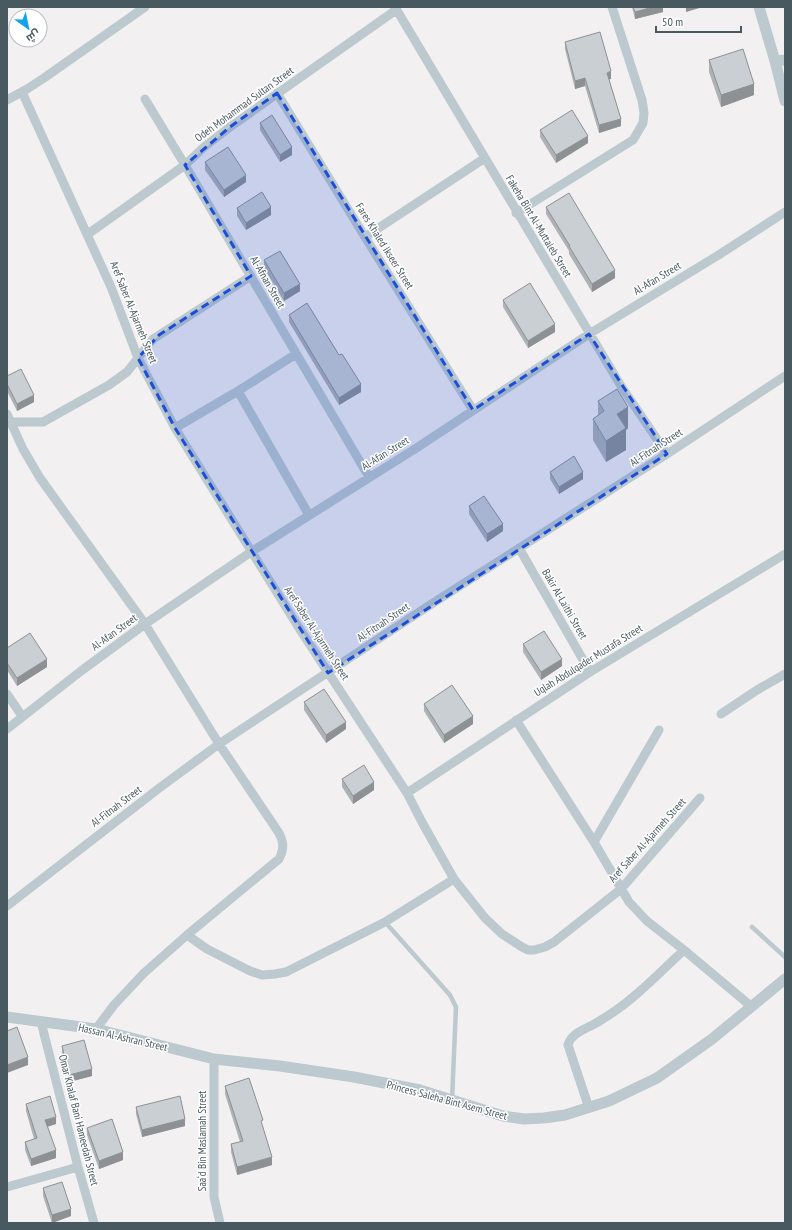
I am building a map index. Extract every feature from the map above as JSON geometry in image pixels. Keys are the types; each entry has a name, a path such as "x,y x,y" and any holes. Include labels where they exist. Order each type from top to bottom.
{"street":[{"path":"7,100 44,78 145,7"},
{"path":"516,213 633,140 643,123 644,113 642,100 612,7"},
{"path":"759,7 780,61 785,101"},
{"name":"Fakeha Bint Al-Muttaleb Street","path":"395,8 589,334 621,386 667,454"},
{"name":"Odeh Mohammad Sultan Street","path":"88,234 185,165 230,126 277,94 395,8"},
{"name":"Aref Saber Al-Ajarmeh Street","path":"22,92 112,286 138,358 175,428 251,552 407,793 454,879 485,918 494,927 522,948 534,950 545,947 554,942 621,889 700,798"},
{"name":"Fares Khaled Ikseer Street","path":"277,94 364,237 473,410"},
{"name":"Al-Afnan Street","path":"145,99 369,477"},
{"path":"364,237 485,158"},
{"name":"Al-Afan Street","path":"7,729 81,671 145,624 251,552 418,447 589,334 717,256 785,212"},
{"path":"9,418 44,422 120,378 133,366 153,339 251,276"},
{"path":"175,428 238,391 296,354"},
{"name":"Al-Fitnah Street","path":"7,906 151,794 219,744 433,603 667,454 785,376"},
{"path":"238,391 309,516"},
{"path":"9,418 23,449 40,478 145,624 219,744 279,833 283,842 283,851 279,860 187,935 129,988 96,1028"},
{"name":"Bakir Al-Laithi Street","path":"519,548 590,672"},
{"name":"Uqlah Abdulqader Mustafa Street","path":"407,793 590,672 785,554"},
{"path":"721,714 757,690 785,674"},
{"path":"7,694 22,716"},
{"path":"516,720 594,842 621,889 638,912 752,1007"},
{"path":"594,842 659,730"},
{"path":"187,935 206,949 250,971 262,975 286,972 385,922 454,879"},
{"path":"589,1108 568,1045 573,1035 602,1020 624,1004 684,950"},
{"name":"Princess Saleha Bint Asem Street","path":"214,1059 280,1066 354,1077 420,1090 503,1116 524,1119 544,1118 565,1115 609,1101 657,1078 712,1039 785,979"},
{"name":"Hassan Al-Ashran Street","path":"7,1017 96,1028 214,1059"},
{"name":"Omar Khalaf Bani Hameedah Street","path":"41,1022 94,1223"},
{"name":"Saa‘d Bin Maslamah Street","path":"214,1059 214,1197 220,1223"},
{"path":"7,1187 78,1167"}],"lane":[{"path":"385,922 450,995 456,1007 452,1101"},
{"path":"752,927 785,957"}],"highlighted area":[{"path":"277,93 473,410 589,334 667,454 328,673 175,428 138,358 159,335 251,276 185,165 230,127"}],"building":[{"path":"633,7 653,7 635,12"},
{"path":"600,32 611,71 607,73 621,119 599,125 585,78 575,81 565,42"},
{"path":"743,49 754,84 721,95 709,60"},
{"path":"572,110 588,136 556,155 540,130"},
{"path":"272,115 292,147 280,155 260,123"},
{"path":"228,147 246,175 224,190 205,162"},
{"path":"262,192 271,207 246,223 237,208"},
{"path":"569,193 615,270 592,284 546,207"},
{"path":"280,251 300,284 284,293 264,260"},
{"path":"530,283 555,324 528,341 503,300"},
{"path":"307,303 339,355 342,354 361,384 339,398 289,315"},
{"path":"21,369 34,395 17,404 7,384 7,376"},
{"path":"617,389 628,407 617,414 626,428 606,441 593,419 604,411 598,401"},
{"path":"574,456 583,472 559,487 550,472"},
{"path":"484,496 503,524 487,534 469,506"},
{"path":"544,631 562,659 541,672 523,644"},
{"path":"30,633 47,659 17,678 7,663 7,648"},
{"path":"452,685 473,716 444,735 424,704"},
{"path":"324,689 346,722 326,735 304,702"},
{"path":"364,765 374,782 353,796 342,779"},
{"path":"17,1027 28,1057 7,1065 7,1031"},
{"path":"84,1040 92,1069 69,1075 62,1046"},
{"path":"249,1078 263,1120 261,1121 272,1157 237,1167 231,1144 243,1141 225,1086"},
{"path":"50,1096 56,1117 45,1120 56,1150 31,1159 25,1142 37,1138 26,1104"},
{"path":"180,1096 185,1119 142,1130 136,1107"},
{"path":"112,1119 123,1152 99,1161 87,1128"},
{"path":"62,1182 71,1209 52,1215 43,1188"}]}
